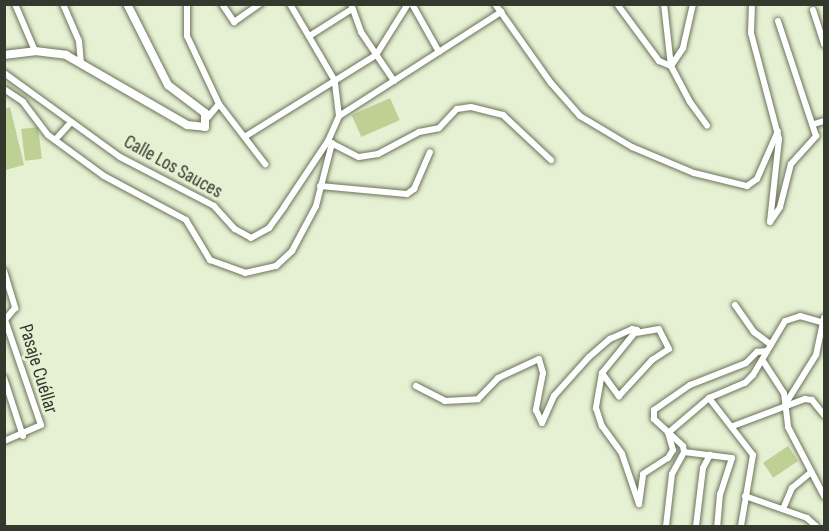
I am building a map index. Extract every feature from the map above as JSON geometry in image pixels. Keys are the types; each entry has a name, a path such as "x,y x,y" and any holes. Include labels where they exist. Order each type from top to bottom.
{"street":[{"path":"15,4 35,51"},
{"path":"63,4 79,40 81,62"},
{"path":"127,4 168,85 208,117"},
{"path":"187,4 187,36 219,104 246,136 265,164"},
{"path":"222,4 234,22 260,4"},
{"path":"4,89 23,102 55,140 104,176 186,220 210,260 246,273 276,266 292,251 308,226 339,116 335,81 311,35 290,4"},
{"path":"246,136 376,55 410,4 439,52"},
{"path":"495,4 551,83 580,116 653,156 703,176 747,186 757,179 778,131"},
{"path":"616,4 659,61 672,66"},
{"path":"664,4 672,66 690,102 707,125"},
{"path":"672,66 683,48 693,4"},
{"path":"752,4 750,33 778,131 770,222 780,207 790,164 814,142 814,124 798,90 777,21"},
{"path":"311,35 352,7 361,32 394,81"},
{"path":"813,10 825,44"},
{"path":"339,116 501,12"},
{"path":"4,55 35,51 81,62 187,125 205,127 208,117 219,104"},
{"name":"Calle Los Sauces","path":"4,73 135,167 214,206 235,229 251,238 269,228 330,142"},
{"path":"330,142 359,157 378,154 419,132 439,128 458,109 471,107 503,115 551,160"},
{"path":"814,124 825,121"},
{"path":"55,140 71,122"},
{"path":"320,186 407,194 414,189 430,152"},
{"name":"Pasaje Cuéllar","path":"4,271 15,308 5,321 41,425 23,436"},
{"path":"735,305 754,332 769,348"},
{"path":"668,434 709,398 745,383 764,361 769,348 792,316 824,321 818,349 786,406"},
{"path":"416,386 445,401 478,399 498,378 539,359 543,373 536,410 542,423 554,396 589,357 624,331 632,329 637,333"},
{"path":"602,373 619,396 652,360 669,349 660,329 637,333 602,373 596,408 602,426 622,454 639,504 643,474 668,458 673,450 668,434"},
{"path":"666,526 672,474 684,452 683,446 654,418 654,410 690,385 746,363 758,352 769,348"},
{"path":"818,349 825,353"},
{"path":"764,361 784,393 788,427 825,496"},
{"path":"4,378 23,436 4,441"},
{"path":"709,398 733,426 753,455 741,526"},
{"path":"733,426 805,399 812,400 825,415"},
{"path":"684,452 732,458 720,494 717,526"},
{"path":"696,526 703,468 710,455"},
{"path":"783,509 792,488 812,472"},
{"path":"745,496 807,518 816,526"}],"green space":[{"path":"390,98 400,120 361,137 352,115"},
{"path":"10,107 24,165 5,170 5,109"},
{"path":"38,127 42,159 25,161 21,129"},
{"path":"788,446 798,461 773,478 763,463"}]}
